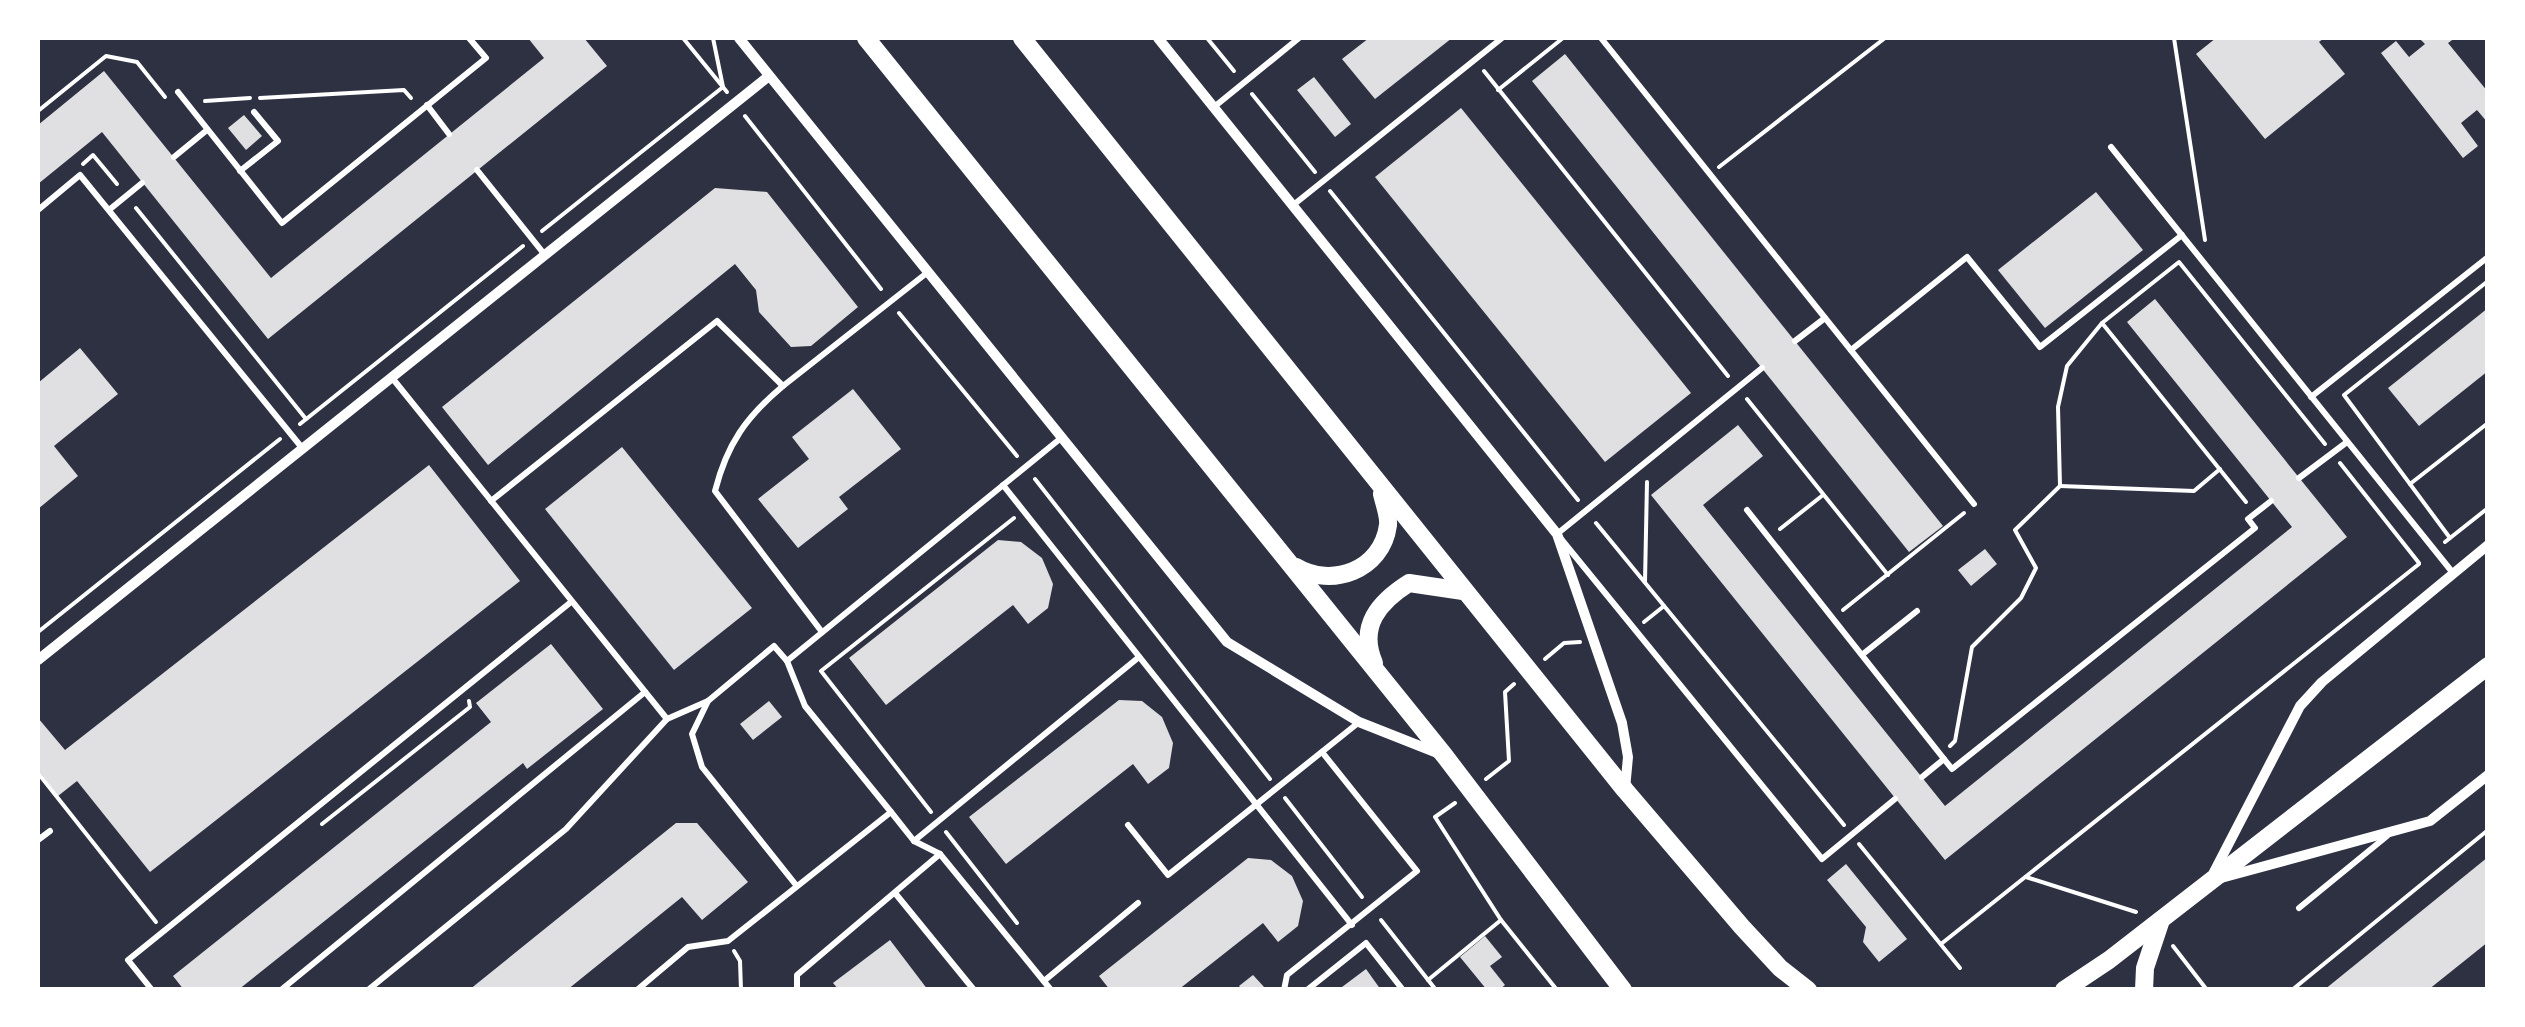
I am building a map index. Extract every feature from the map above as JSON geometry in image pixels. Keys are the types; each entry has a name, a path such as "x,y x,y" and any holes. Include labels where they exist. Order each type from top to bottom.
{"main road":[{"path":"866,38 1444,755 1624,990"},
{"path":"1022,38 1625,790 1742,928 1780,968 1808,990"},
{"path":"1286,562 1314,578 1333,578 1372,559 1389,524 1381,490"},
{"path":"1378,674 1368,649 1368,631 1373,614 1387,597 1410,583 1463,592"},
{"path":"2064,990 2161,920 2488,666"},
{"path":"2144,990 2145,968 2161,920"}],"street":[{"path":"738,38 1228,642 1359,722 1444,755"},
{"path":"1158,38 1557,534 1622,723 1628,757 1625,790"},
{"path":"38,660 769,76"},
{"path":"2210,881 2300,706 2322,682 2488,545"},
{"path":"2210,881 2430,821 2488,775"}],"lane":[{"path":"178,92 282,223 486,58 469,38"},
{"path":"1214,106 1298,38"},
{"path":"1292,206 1502,38"},
{"path":"1601,38 1974,504"},
{"path":"424,108 449,134"},
{"path":"240,171 278,141 254,112"},
{"path":"174,158 207,130"},
{"path":"2111,146 2453,573"},
{"path":"478,170 545,255"},
{"path":"38,210 80,175 302,448"},
{"path":"110,210 142,183"},
{"path":"1851,350 1967,257 2040,347 2182,235"},
{"path":"2312,397 2488,256"},
{"path":"822,632 715,491 725,452 760,406 928,271"},
{"path":"1795,341 1825,318"},
{"path":"491,501 716,321 783,386"},
{"path":"1762,368 1557,534 1822,859 1895,799"},
{"path":"392,379 667,719"},
{"path":"786,661 1062,437"},
{"path":"2300,478 2347,442"},
{"path":"1003,485 1352,924"},
{"path":"1747,510 1952,769 2255,528 2248,520 2271,501"},
{"path":"152,990 128,960 571,602"},
{"path":"1862,654 1917,610"},
{"path":"368,990 566,830 667,719 708,701 774,646 786,661 805,706 914,840 940,854 1051,990"},
{"path":"914,840 1139,657"},
{"path":"281,990 645,692"},
{"path":"708,701 692,734 702,767 796,885"},
{"path":"1128,824 1168,875 1359,722"},
{"path":"1284,990 1287,976 1416,871 1322,752"},
{"path":"1922,777 1942,756"},
{"path":"637,990 688,947 728,941 891,812"},
{"path":"38,840 50,831"},
{"path":"2300,908 2388,835"},
{"path":"797,990 797,975 940,854"},
{"path":"896,893 974,990"},
{"path":"1044,981 1138,903"},
{"path":"1307,990 1366,943 1403,990"}],"path":[{"path":"683,38 1047,493 1436,990"},
{"path":"713,38 723,87"},
{"path":"1498,90 1563,38"},
{"path":"1710,174 1885,38"},
{"path":"2174,38 2205,240 2194,250"},
{"path":"38,112 106,56 137,62 170,102 404,90 424,108"},
{"path":"1474,60 1888,575"},
{"path":"38,632 723,87"},
{"path":"126,196 306,419"},
{"path":"1941,944 2420,563 2179,262 2102,323 2067,366 2058,407 2060,486"},
{"path":"2450,538 2344,396 2488,281"},
{"path":"2102,323 2255,514"},
{"path":"2410,484 2488,423"},
{"path":"1644,582 1644,508 1650,459"},
{"path":"1942,756 1956,741 1972,647 2020,598 2036,568 2015,530 2060,486 2194,492 2220,469"},
{"path":"1020,926 821,671 1047,493"},
{"path":"1770,538 1824,494"},
{"path":"2435,551 2488,508"},
{"path":"1833,617 1967,510"},
{"path":"1634,630 1664,606"},
{"path":"1557,990 1501,920 1436,816 1509,761 1505,692 1564,643 1592,641"},
{"path":"38,773 164,932"},
{"path":"2292,990 2488,830"},
{"path":"2026,877 2161,920 2170,942 2207,990"},
{"path":"1428,980 1501,920"},
{"path":"728,941 740,960 741,990"}],"building":[{"path":"528,38 584,38 607,66 268,339 102,132 38,184 38,125 104,71 271,278 544,58"},
{"path":"1369,38 1452,38 1375,99 1342,59"},
{"path":"2216,38 2324,38 2319,42 2345,74 2265,139 2196,54"},
{"path":"2419,38 2455,38 2448,43 2488,92 2488,123 2477,110 2461,123 2478,146 2463,158 2381,53 2396,41 2409,57 2425,44"},
{"path":"1565,54 1943,526 1909,552 1532,81"},
{"path":"1314,77 1351,124 1335,137 1297,90"},
{"path":"1461,108 1691,393 1605,462 1375,177"},
{"path":"244,115 262,136 246,150 228,128"},
{"path":"715,188 767,192 858,307 811,346 791,347 759,312 756,290 735,264 488,465 442,407"},
{"path":"2096,192 2143,250 2045,328 1998,270"},
{"path":"2155,299 2347,537 1945,860 1651,495 1738,425 1763,456 1703,505 1945,806 2292,527 2127,322"},
{"path":"2488,308 2488,371 2419,426 2388,388"},
{"path":"80,348 118,394 54,446 78,476 38,509 38,383"},
{"path":"853,389 901,449 839,497 848,509 798,548 758,499 809,459 792,437"},
{"path":"622,447 752,608 674,670 545,509"},
{"path":"429,465 520,581 150,872 77,781 58,796 38,770 38,718 65,750"},
{"path":"998,540 1021,542 1042,558 1053,584 1048,608 1028,624 1013,605 886,705 849,658"},
{"path":"1985,549 1997,564 1971,586 1958,570"},
{"path":"551,644 603,709 527,769 523,763 238,990 184,990 173,976 491,722 476,703"},
{"path":"1119,700 1142,701 1162,717 1173,743 1169,768 1148,784 1133,764 1006,864 969,817"},
{"path":"769,701 782,717 753,740 740,724"},
{"path":"676,823 697,823 748,882 702,920 682,897 567,990 469,990"},
{"path":"2488,857 2488,942 2428,990 2324,990"},
{"path":"1248,858 1271,860 1292,876 1303,901 1298,926 1278,942 1263,923 1178,990 1110,990 1099,976"},
{"path":"1846,864 1907,939 1879,962 1863,942 1866,927 1827,880"},
{"path":"1485,936 1502,957 1490,966 1505,985 1499,990 1487,990 1460,957"},
{"path":"890,940 928,990 839,990 833,983"},
{"path":"1366,969 1381,990 1338,990"},
{"path":"1253,975 1265,988 1242,990 1239,986"}]}
